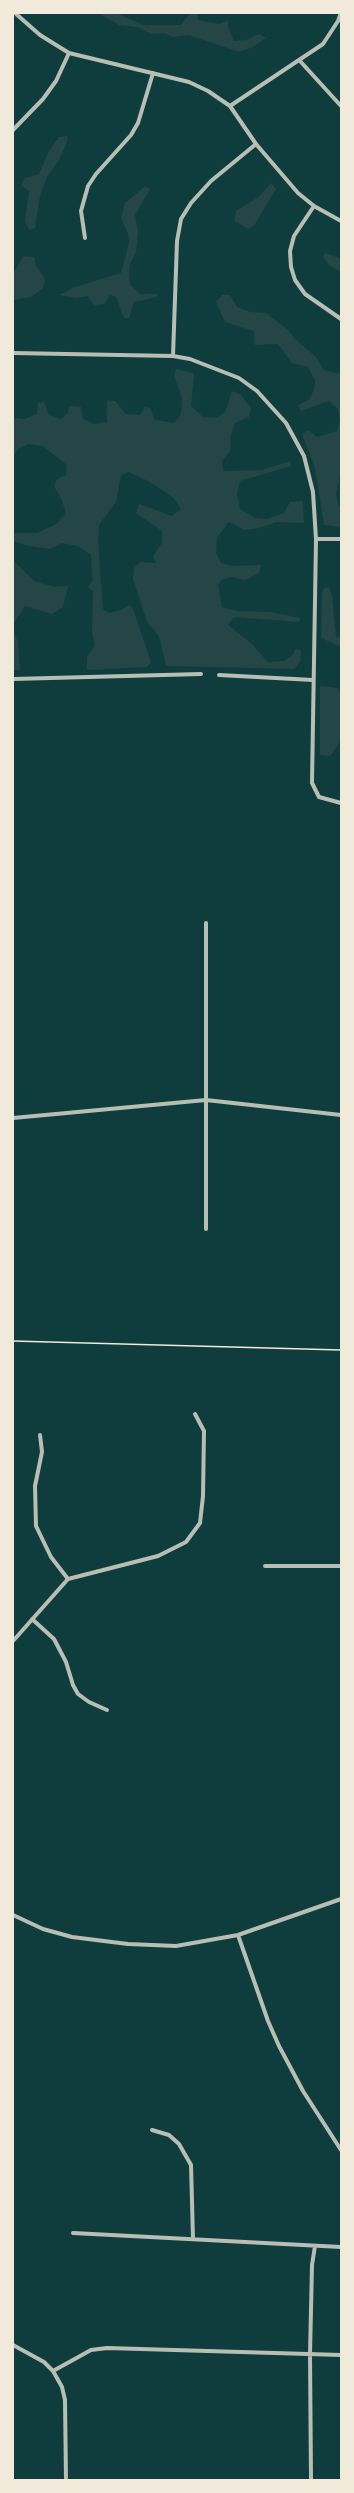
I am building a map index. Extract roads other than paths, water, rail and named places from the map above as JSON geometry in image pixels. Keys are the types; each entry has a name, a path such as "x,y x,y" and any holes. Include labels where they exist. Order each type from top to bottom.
{"street":[{"path":"16,13 40,34 69,53 189,82 208,91 230,106 256,144 281,176 314,206 341,221"},
{"path":"230,106 323,44 338,21 341,13"},
{"path":"13,130 43,99 56,81 69,53"},
{"path":"300,60 341,106"},
{"path":"85,238 82,211 88,186 131,135 138,123 153,73"},
{"path":"173,356 177,241 181,219 191,203 211,182 256,144"},
{"path":"314,206 294,236 290,251 291,267 295,280 305,294 341,319"},
{"path":"13,353 173,356 225,371 257,391 272,406 297,440 306,463 313,492 316,539 312,783 318,797 341,803"},
{"path":"316,539 341,539"},
{"path":"13,679 201,674"},
{"path":"219,675 313,680"},
{"path":"206,923 206,1229"},
{"path":"13,1118 206,1100 341,1115"},
{"path":"13,1641 68,1580 158,1556 186,1542 200,1523 203,1496 204,1431 195,1414"},
{"path":"40,1435 42,1452 34,1486 36,1526 51,1557 68,1580"},
{"path":"265,1566 341,1566"},
{"path":"32,1619 54,1639 66,1662 73,1685 78,1694 89,1702 107,1710"},
{"path":"13,1915 43,1928 72,1937 128,1944 176,1946 238,1935 341,1900"},
{"path":"238,1935 277,2040 303,2090 341,2150"},
{"path":"152,2130 169,2135 179,2144 191,2164 193,2239"},
{"path":"73,2233 341,2247"},
{"path":"311,2480 310,2354 312,2265 315,2246"},
{"path":"13,2344 44,2362 53,2371 62,2387 65,2400 66,2480"},
{"path":"53,2371 91,2350 106,2348 341,2355"}]}
